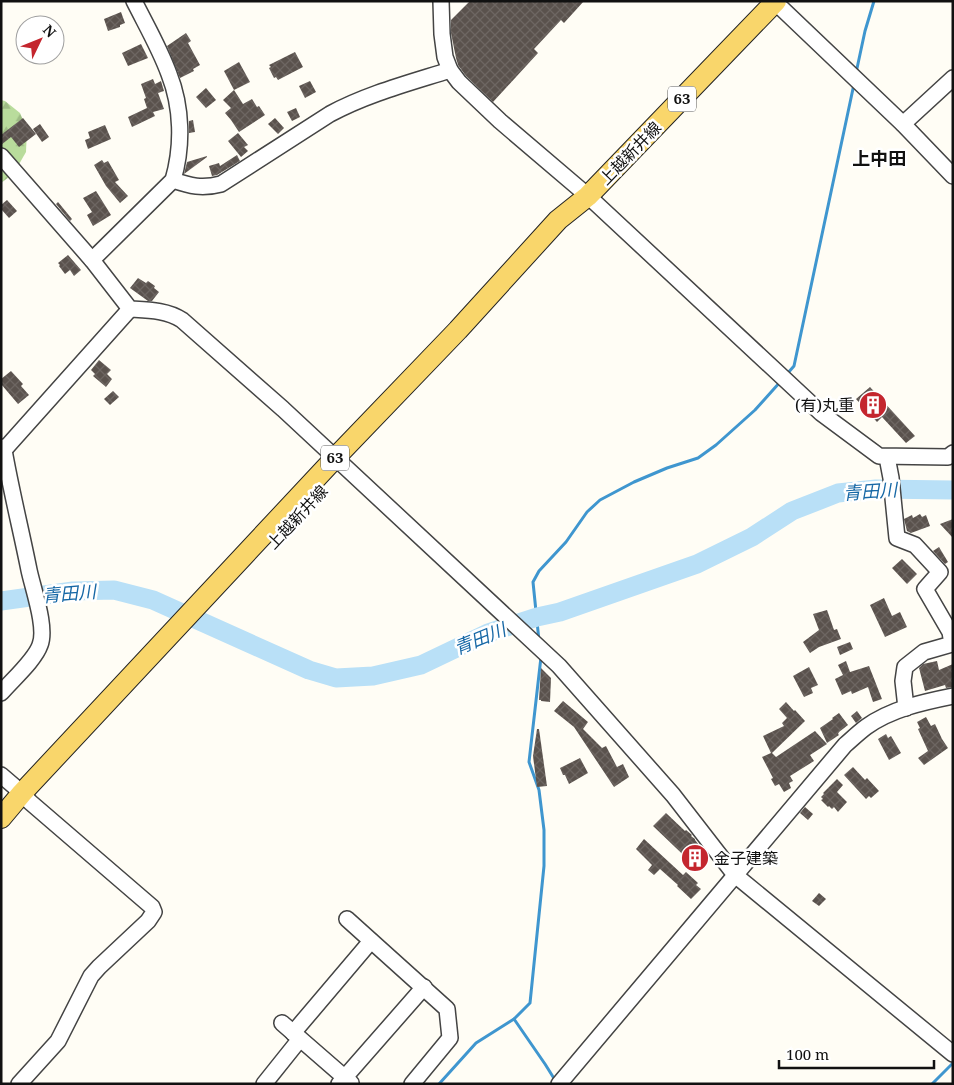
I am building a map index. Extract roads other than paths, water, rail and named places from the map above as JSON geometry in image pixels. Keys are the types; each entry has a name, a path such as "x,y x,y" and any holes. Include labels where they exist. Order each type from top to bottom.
{"main road":[{"name":"上越新井線","path":"1,834 26,798 167,646 340,463 567,229 588,196 775,2"},
{"name":"上越新井線","path":"1,818 26,798"}],"street":[{"path":"92,260 173,180 177,165 180,121 170,74 134,1"},
{"path":"442,1 443,46 450,70 470,93 588,196 821,413 879,456 948,457 953,453"},
{"path":"775,2 903,124 953,176"},
{"path":"173,180 199,187 221,184 347,105 450,70"},
{"path":"903,124 953,78"},
{"path":"1,156 92,260 130,309 174,314 283,409 558,666 670,792 735,876 953,1054"},
{"path":"1,693 36,654 41,643 42,632 38,604 4,469 2,448 130,309"},
{"path":"887,457 897,538 915,545 940,572 925,589 950,632 952,644 924,652 905,666 902,681 906,708"},
{"path":"561,1080 845,745 866,727 885,716 906,708 953,696"},
{"path":"1,776 152,906 154,912 148,921 99,966 91,976 58,1041 20,1084"},
{"path":"347,919 447,1008 450,1038 412,1084"},
{"path":"264,1084 292,1032 372,941"},
{"path":"292,1032 345,1082 424,987"}],"waterway":[{"path":"856,73 874,1"},
{"path":"787,374 794,366 854,84"},
{"path":"539,641 533,582 539,571 566,542 587,512 600,500 634,482 667,468 698,458 716,445 755,410 781,381"},
{"name":"青田川","path":"1,601 73,591 114,590 153,600 309,670 336,678 373,676 421,665 488,633 537,617 560,612 697,564 752,537 792,511 838,493 876,489 953,490"},
{"path":"439,1084 476,1043 514,1019 530,1003 544,866 544,830 539,790 529,762 541,657"},
{"path":"514,1019 555,1080"},
{"path":"932,1084 953,1063"}],"place":[{"name":"(有)丸重","path":"873,405"},
{"name":"金子建築","path":"695,858"}],"district":[{"name":"上中田","path":"879,159"}]}
